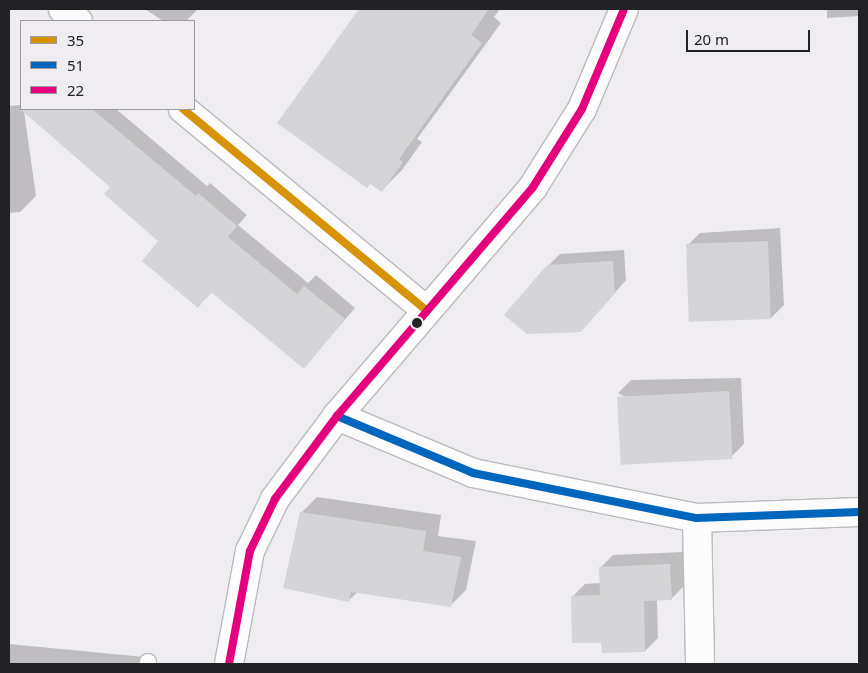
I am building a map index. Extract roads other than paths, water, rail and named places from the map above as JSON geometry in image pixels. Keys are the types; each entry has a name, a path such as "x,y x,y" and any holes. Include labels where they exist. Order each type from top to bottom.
{"street":[{"path":"63,9 77,20"},
{"path":"229,664 250,551 275,499 337,416 426,310 534,187 582,110 624,9"},
{"path":"184,110 426,310"},
{"path":"337,416 473,473 697,518 859,512"},
{"path":"697,518 700,664"}]}
